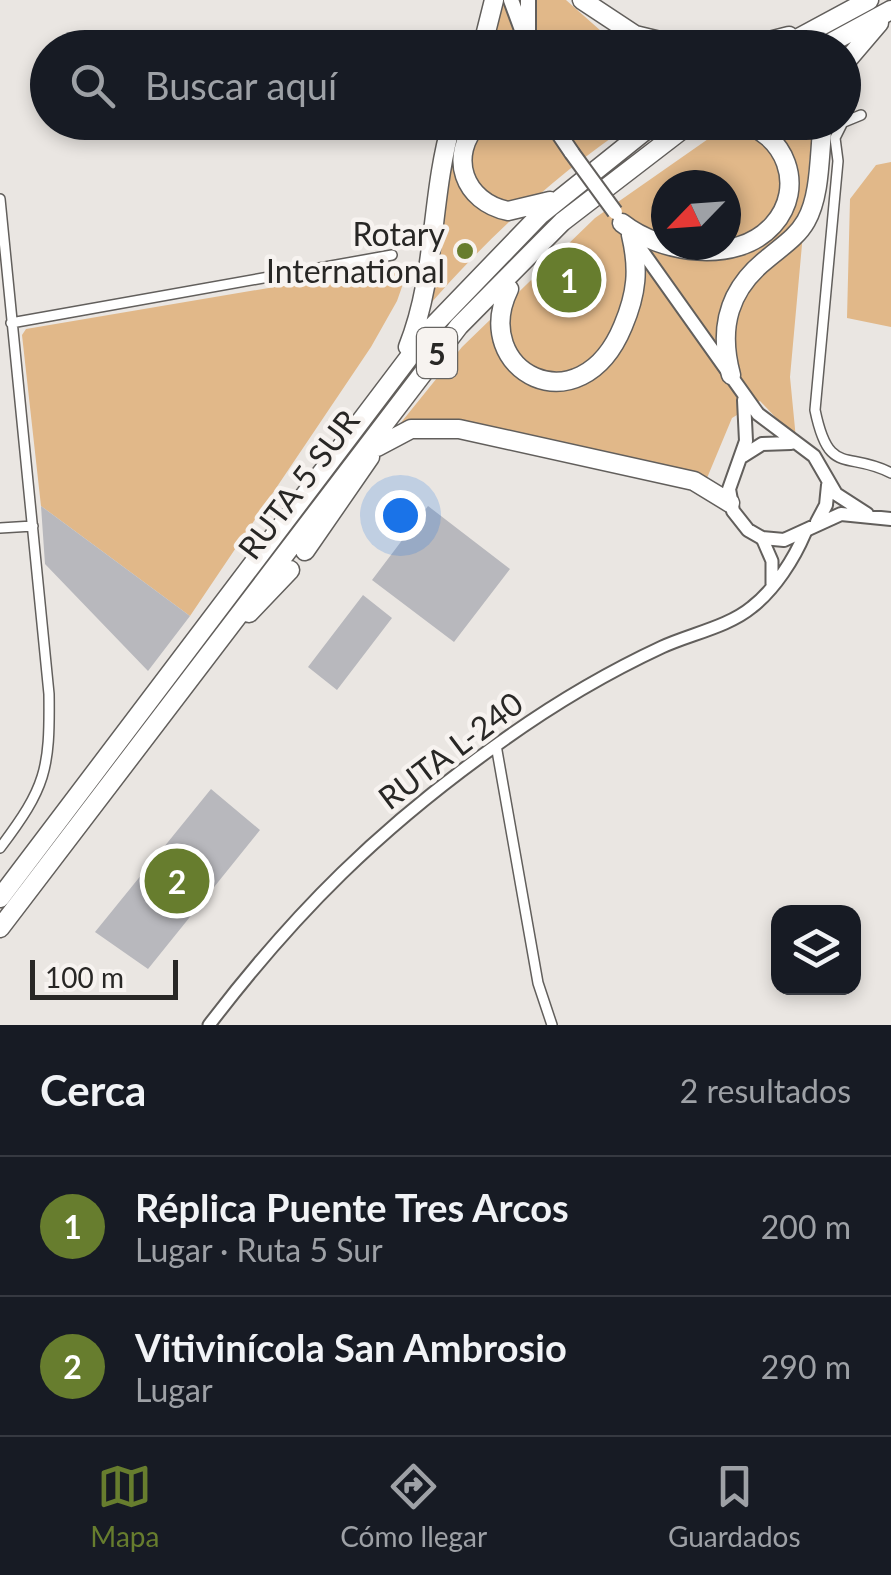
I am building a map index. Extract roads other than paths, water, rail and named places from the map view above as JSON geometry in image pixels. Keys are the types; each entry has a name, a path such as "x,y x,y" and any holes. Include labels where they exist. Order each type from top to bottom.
{"highway":[{"path":"486,30 494,0"},
{"path":"582,0 627,30"},
{"path":"813,30 869,0"},
{"path":"855,30 891,10"},
{"path":"861,44 891,10"},
{"path":"801,30 827,22"},
{"path":"394,374 426,289 448,140"},
{"path":"467,140 462,161 465,179 478,198 513,211 564,194"},
{"path":"619,150 626,140"},
{"name":"RUTA 5 SUR","path":"0,898 394,374 473,281 564,194 632,140"},
{"name":"RUTA 5 SUR","path":"0,928 384,420 478,305 562,222 683,140"},
{"path":"306,551 377,447 452,351 508,288 596,208 686,140"},
{"path":"622,223 646,241 685,250 744,242 770,228 787,199 787,165 771,140"},
{"path":"731,375 725,342 729,308 747,276 806,222 813,203 821,140"},
{"path":"508,288 501,310 500,333 516,363 552,381 587,375 610,354 635,295 638,272 622,223"},
{"path":"377,447 418,428 459,429 694,481 730,503"},
{"path":"228,628 262,602 290,570"}],"main road":[{"path":"512,0 522,30"},
{"path":"528,0 528,30"},
{"path":"563,140 742,393 794,444 819,462 828,485 826,505 805,533 784,540 762,538 742,524 730,503 731,474 742,456 747,420 742,393"},
{"path":"742,456 762,444 794,444"},
{"path":"828,485 868,514"},
{"path":"817,522 841,514 891,519"}],"street":[{"path":"835,140 838,161 815,410 824,441 835,456 853,465 891,473"},
{"path":"0,199 50,740 44,780 0,848"},
{"path":"11,323 392,256"},
{"path":"0,528 33,526"},
{"name":"RUTA L-240","path":"209,1025 271,944 325,886 496,745 598,680 747,611 772,584 805,533"},
{"path":"762,538 772,560 772,584"},
{"path":"496,745 538,983 552,1025"}],"place":[{"name":"Rotary International","path":"465,251"},
{"name":"Réplica Puente Tres Arcos","path":"569,280"},
{"name":"Vitivinícola San Ambrosio","path":"177,881"}]}
